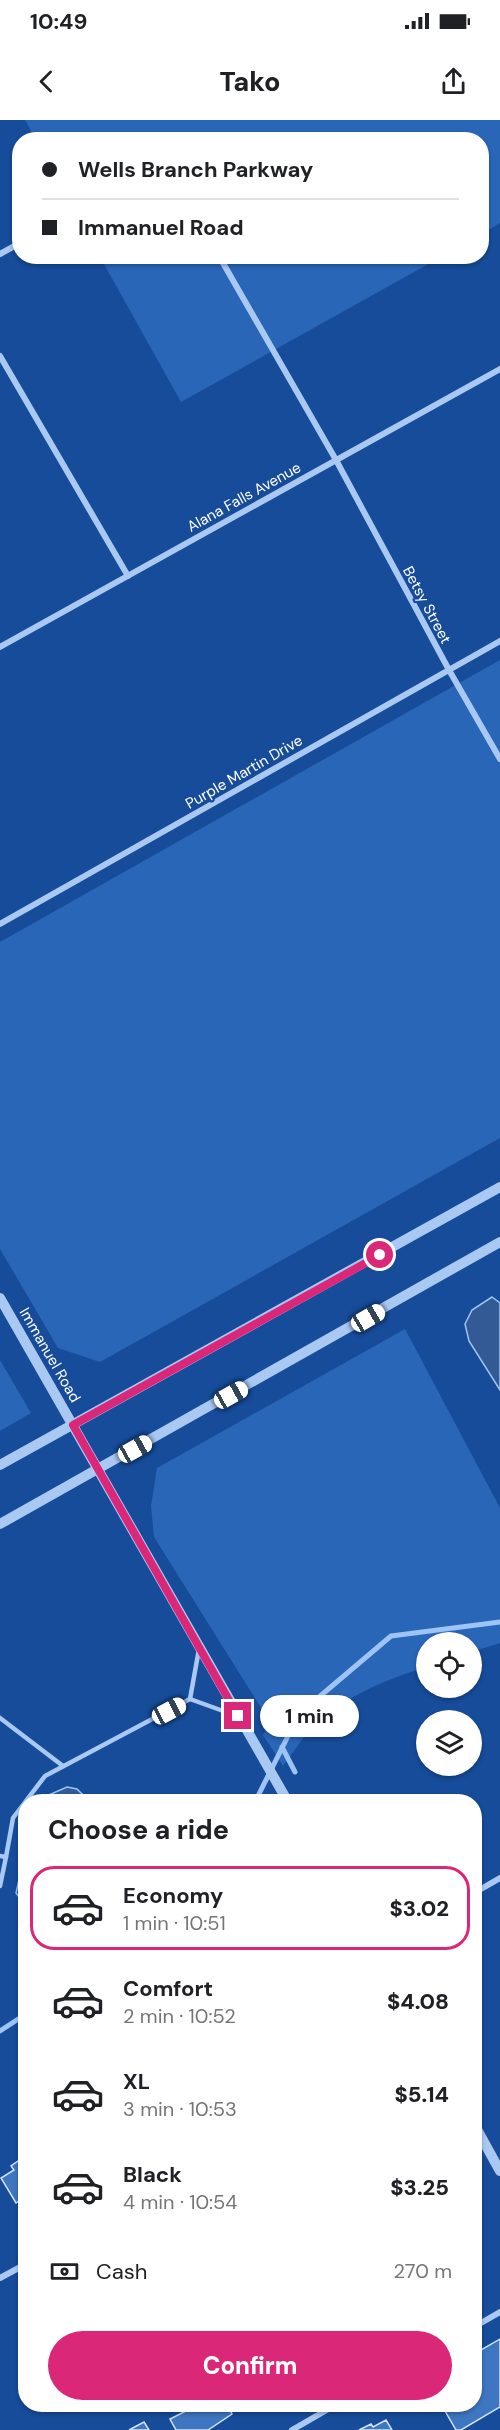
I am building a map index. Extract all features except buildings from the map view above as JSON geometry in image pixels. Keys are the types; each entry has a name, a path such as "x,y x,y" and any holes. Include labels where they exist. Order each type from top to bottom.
{"street":[{"name":"Betsy Street","path":"224,264 336,460 449,670 500,759"},
{"path":"0,356 128,576"},
{"name":"Alana Falls Avenue","path":"0,647 500,369"},
{"name":"Purple Martin Drive","path":"0,924 500,641"},
{"path":"0,1465 500,1187"},
{"path":"0,1524 500,1242"},
{"name":"Immanuel Road","path":"0,1298 283,1794"},
{"path":"482,1888 500,1878"},
{"path":"482,2138 500,2171"},
{"path":"0,2278 18,2268"},
{"path":"482,2322 500,2312"},
{"path":"291,2430 323,2412"}],"lane":[{"path":"190,1700 199,1646"},
{"path":"31,1794 45,1776 190,1700 238,1716"},
{"path":"0,1718 63,1766"},
{"path":"0,1886 3,1856 13,1818 18,1811"}],"shaded area":[{"path":"25,120 500,120 500,223 489,230 489,132 32,132"},
{"path":"104,264 428,264 181,402"},
{"path":"500,660 500,1138 100,1362 58,1348 0,1249 0,942"},
{"path":"492,1297 500,1303 500,1390 469,1341 465,1324 472,1310"},
{"path":"405,1329 500,1508 500,1643 482,1649 482,1632 416,1632 416,1671 365,1691 336,1708 311,1729 283,1766 263,1735 270,1722 154,1537 151,1506 157,1468"},
{"path":"0,1360 31,1413 0,1431"},
{"path":"67,1787 77,1789 82,1794 51,1794"}],"waterway":[{"path":"259,1794 299,1714 391,1636 500,1622"},
{"path":"282,1747 295,1772"},
{"path":"0,2031 18,2019"}],"route":[{"path":"238,1716 73,1425 380,1255"}]}
